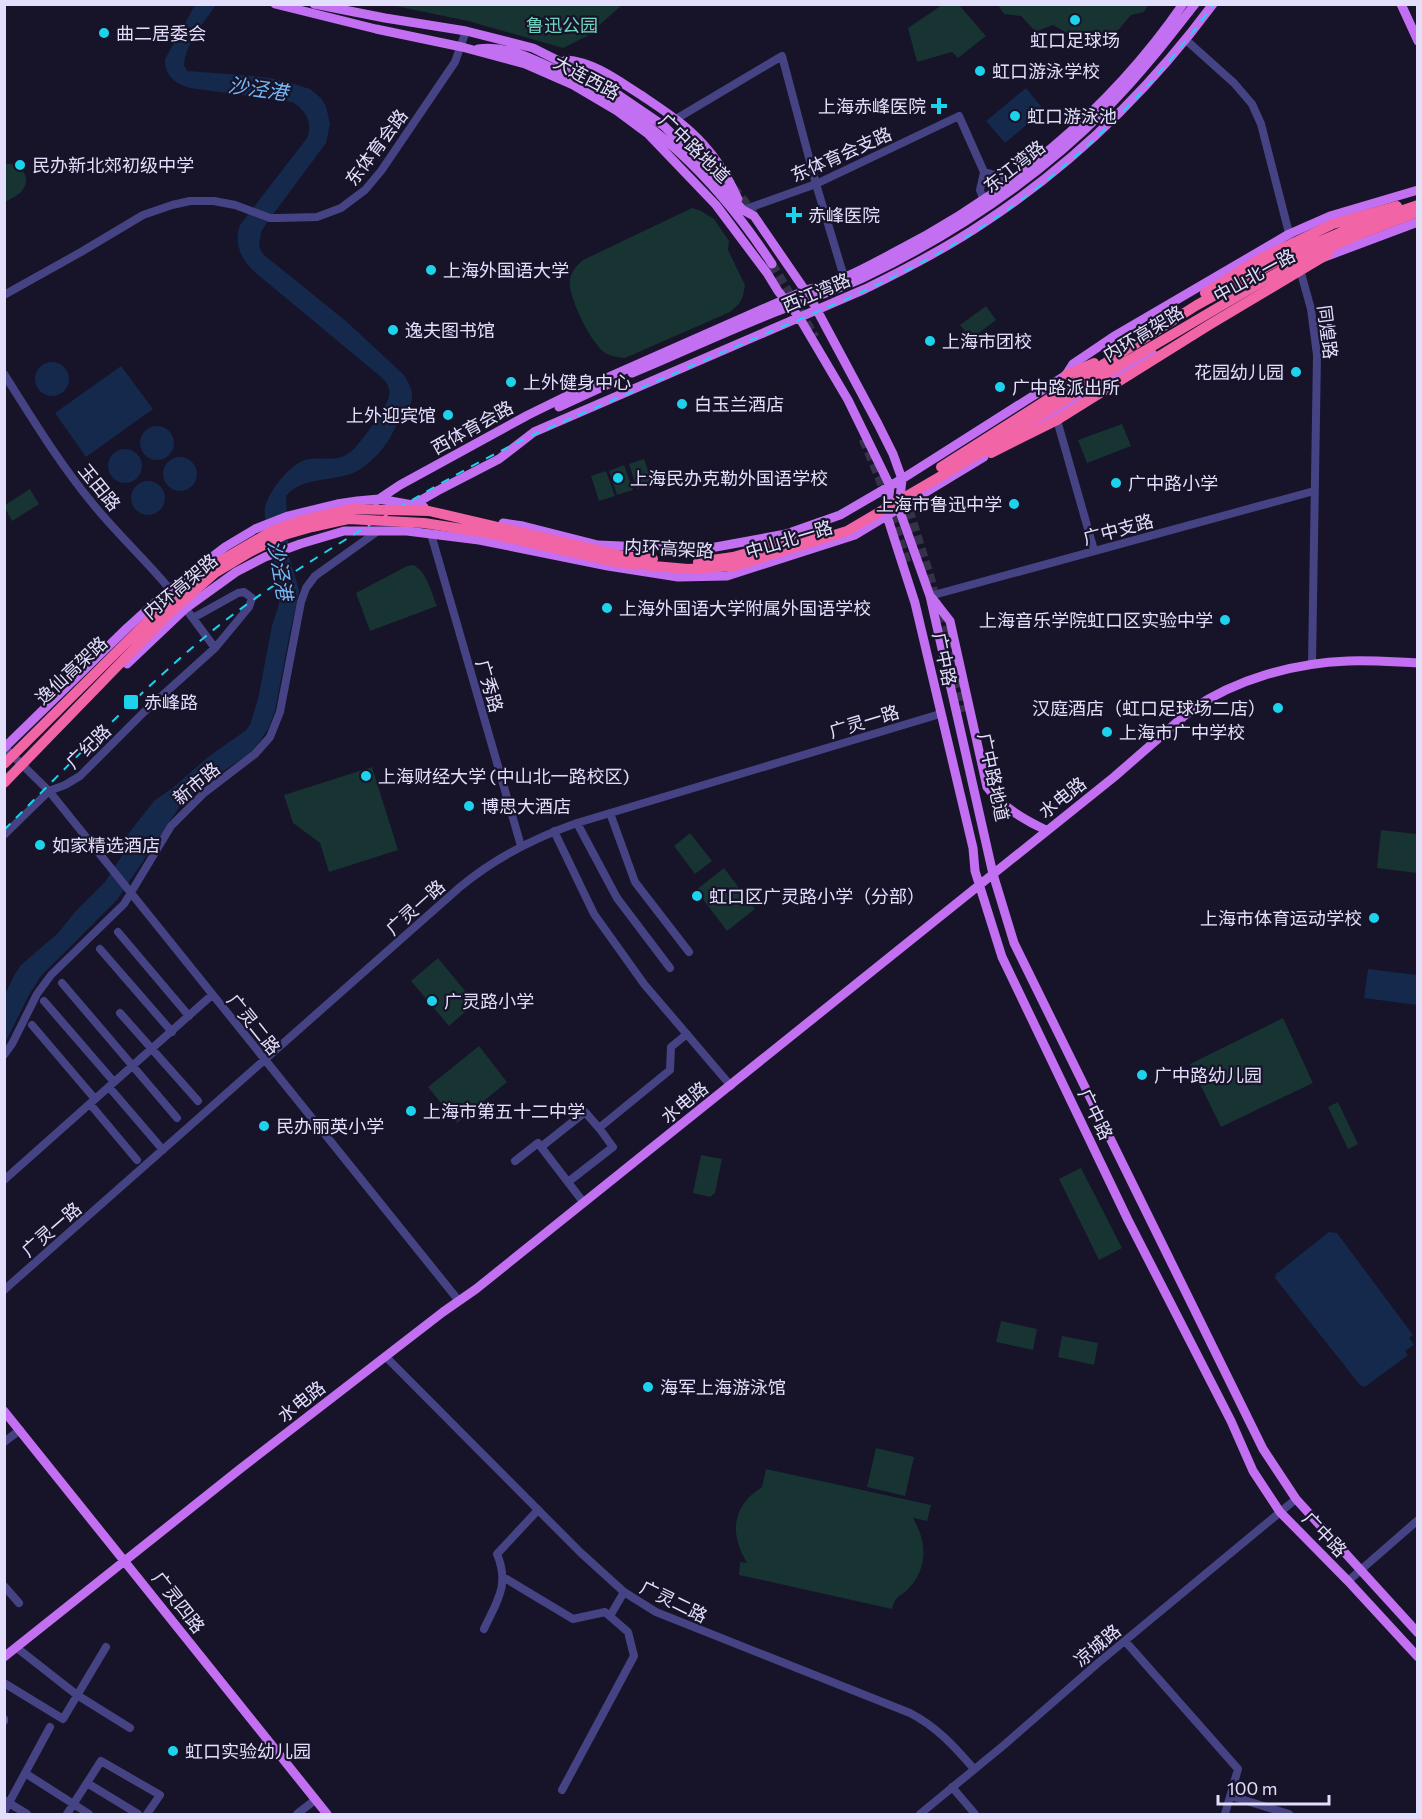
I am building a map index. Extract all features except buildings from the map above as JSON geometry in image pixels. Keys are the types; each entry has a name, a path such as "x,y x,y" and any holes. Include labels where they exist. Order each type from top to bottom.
{"highway":[{"path":"1066,375 1094,363 1258,260 1334,224 1381,209 1418,203"},
{"name":"内环高架路","path":"4,764 161,608 210,567 272,531 303,520 351,509 429,511 623,556 690,563 733,557 838,527 863,515 974,447 1197,305 1286,256 1353,227 1418,203"},
{"name":"内环高架路","path":"4,786 168,614 215,573 250,552 284,536 348,519 424,523 488,533 620,564 688,569 735,566 847,531 994,445 1124,363 1292,264 1418,212"},
{"path":"991,453 1058,420 1209,325 1365,232"},
{"name":"逸仙高架路","path":"4,757 77,685 161,608"}],"main road":[{"name":"大连西路","path":"274,4 307,8 376,29 462,47 525,64 573,85 617,111 648,134 722,212 799,317"},
{"name":"大连西路","path":"314,4 466,31 533,48 595,79 664,126 742,210 754,216 806,290"},
{"name":"东江湾路","path":"806,290 821,287 844,277 916,242 984,201 1008,183 1049,151 1103,100 1126,76 1183,4"},
{"name":"东江湾路","path":"811,299 889,265 968,220 1014,188 1074,139 1108,107 1168,39 1195,4"},
{"name":"西江湾路","path":"378,531 413,505 499,459 534,432 865,289 978,227 1084,146 1159,71 1213,4"},
{"path":"1401,4 1418,41"},
{"name":"广中路地道","path":"533,48 566,60 604,79 648,106 686,139"},
{"name":"广中路地道","path":"472,50 506,49 528,57 569,76 644,122 681,152 714,188 741,220 772,264"},
{"path":"566,60 578,61 606,73 676,118 704,144 728,177 742,210"},
{"name":"中山北一路","path":"5,747 170,589 218,552 255,529 288,516 337,504 383,500 523,526 598,545 705,549 786,534 840,515 902,479 1066,375 1073,364 1113,337 1289,234 1330,216 1418,190"},
{"name":"中山北一路","path":"4,786 150,640 186,608 236,572 265,557 344,531 407,531 479,540 608,566 678,577 727,576 855,535 1265,285 1300,267 1418,222"},
{"path":"806,290 893,454 902,479 899,508"},
{"name":"西体育会路","path":"788,303 806,290"},
{"name":"西体育会路","path":"344,531 400,485 528,415 579,390 788,303 811,299"},
{"path":"799,317 848,400 890,486 887,516"},
{"name":"西体育会路","path":"328,535 383,500"},
{"name":"广中路","path":"899,508 930,596 993,874 1014,943 1263,1449 1296,1499 1418,1633"},
{"name":"广中路","path":"887,516 915,603 973,848 975,871 1002,957 1128,1220 1231,1421 1254,1471 1280,1512 1418,1657"},
{"path":"907,562 926,625 930,648 929,664"},
{"path":"930,596 950,621 987,787 996,798 1018,816 1046,830"},
{"name":"水电路","path":"4,1658 240,1469 459,1301 731,1086 1114,777 1191,710 1237,685 1280,671 1312,664 1350,661 1418,663"},
{"name":"广中路地道","path":"962,712 990,839 987,849"},
{"name":"广灵四路","path":"4,1411 327,1815"}],"street":[{"name":"东体育会路","path":"4,296 143,215 180,203 206,200 225,202 267,217 292,218 324,215 341,208 357,197 381,171 455,62 466,31"},
{"name":"同煌路","path":"1186,40 1208,58 1244,93 1252,104 1261,124 1311,309 1317,355 1312,664"},
{"path":"676,118 782,56 816,184 844,277"},
{"name":"东体育会支路","path":"742,210 816,184 959,116 984,172"},
{"path":"984,201 980,190 984,172 999,176 1008,183"},
{"name":"玉田路","path":"4,374 53,451 86,496 186,608"},
{"path":"1058,420 1094,550"},
{"name":"广中支路","path":"930,596 1314,491"},
{"name":"新市路","path":"4,1055 12,1044 37,994 51,975 120,909 128,891 176,819 204,793 251,758 270,737 280,712 303,594 310,582 322,570 378,531"},
{"name":"广秀路","path":"431,534 521,846"},
{"name":"广纪路","path":"4,835 49,791 80,776 144,712 215,648 249,607 252,601 250,595 238,592 193,618"},
{"path":"186,608 215,648"},
{"name":"广灵一路","path":"4,1290 468,881 496,861 521,846 577,823 940,714"},
{"path":"5,747 25,766"},
{"name":"广灵二路","path":"25,766 49,791 459,1301"},
{"path":"610,813 635,882 689,952"},
{"path":"577,823 617,898 670,968"},
{"path":"554,831 594,914 645,984 731,1086"},
{"path":"118,932 189,1016"},
{"path":"100,949 172,1032"},
{"path":"62,983 177,1118"},
{"path":"4,1180 212,995"},
{"path":"44,1001 163,1150"},
{"path":"120,1012 198,1101"},
{"path":"32,1025 137,1160"},
{"path":"599,1128 670,1070 671,1047 687,1034"},
{"path":"541,1147 585,1112 613,1146 568,1182"},
{"path":"515,1161 538,1143 584,1203"},
{"name":"广灵二路","path":"386,1357 580,1552 624,1592 671,1620 910,1713 944,1735 974,1768"},
{"path":"4,1442 20,1430"},
{"name":"凉城路","path":"920,1815 1296,1499"},
{"path":"484,1629 503,1586 502,1566 497,1554 538,1510"},
{"path":"1348,1581 1418,1520"},
{"path":"503,1577 573,1619 606,1612 628,1632 634,1656 562,1790"},
{"path":"4,1586 19,1603"},
{"path":"610,1616 624,1592"},
{"path":"1125,1641 1238,1769 1225,1815"},
{"path":"4,1683 63,1719 106,1647"},
{"path":"17,1648 77,1695 130,1728"},
{"path":"4,1812 7,1802 50,1727"},
{"path":"67,1815 101,1761 160,1796 147,1815"},
{"path":"25,1773 89,1815"},
{"path":"87,1783 138,1815"},
{"path":"952,1787 975,1815"},
{"path":"1231,1796 1289,1815"},
{"path":"297,1815 315,1800"},
{"path":"7,1802 27,1815"}],"green space":[{"name":"鲁迅公园","path":"622,4 587,36 563,48 468,21 391,5"},
{"path":"942,5 959,5 986,36 958,58 952,52 917,62 908,28"},
{"name":"虹口足球场","path":"998,5 1148,5 1144,12 1131,15 1114,35 1093,31 1070,35 1053,25 1037,31 1021,16 1004,14"},
{"path":"5,164 20,168 26,176 26,181 21,192 5,202"},
{"path":"692,208 714,219 729,241 728,250 745,285 739,304 730,312 625,358 607,354 594,341 576,308 570,287 573,271 583,260"},
{"path":"986,306 996,320 971,339 960,325"},
{"path":"1122,424 1131,446 1087,463 1078,440"},
{"path":"644,459 653,484 637,489 629,464"},
{"path":"624,465 633,490 617,495 609,471"},
{"path":"606,471 615,496 599,501 591,476"},
{"path":"30,489 39,504 12,521 5,505"},
{"path":"413,565 425,577 437,606 370,631 356,593"},
{"path":"372,767 398,850 329,872 320,843 293,823 284,795"},
{"path":"1381,830 1417,834 1417,873 1377,868"},
{"path":"690,833 712,861 695,874 674,846"},
{"path":"724,868 755,909 727,931 696,890"},
{"path":"438,958 475,1003 449,1026 411,981"},
{"path":"1283,1018 1313,1083 1221,1127 1190,1064"},
{"path":"479,1046 507,1082 457,1123 428,1087"},
{"path":"1338,1102 1358,1144 1348,1149 1328,1107"},
{"path":"701,1155 722,1159 715,1193 710,1197 693,1193"},
{"path":"1081,1168 1122,1248 1099,1260 1059,1179"},
{"path":"1001,1321 1037,1329 1033,1350 996,1342"},
{"path":"1062,1336 1098,1343 1094,1365 1058,1357"},
{"path":"876,1448 914,1457 905,1496 867,1487"},
{"path":"766,1469 931,1505 927,1521 913,1518 923,1545 920,1572 909,1588 897,1598 892,1609 739,1575 740,1562 747,1563 738,1541 736,1521 744,1503 762,1487"}],"water":[{"name":"沙泾港","path":"195,5 216,5 196,33 188,49 184,65 187,71 270,78 294,84 310,89 321,98 326,106 330,124 326,143 266,224 261,232 259,246 262,253 347,322 404,375 411,390 411,402 391,437 375,457 363,467 341,477 301,485 286,496 289,556 299,590 275,711 268,729 249,754 204,784 180,806 117,900 41,976 5,1043 4,996 21,965 58,933 105,882 123,854 117,848 154,801 250,725 279,604 280,591 265,517 267,501 271,493 288,471 302,461 335,458 344,456 353,450 371,427 389,397 389,388 383,379 257,274 240,252 238,232 240,225 307,138 309,122 301,109 292,102 190,88 179,84 172,78 165,65 165,59"},
{"name":"虹口游泳池","path":"1026,88 1044,110 1005,143 986,121"},
{"path":"52,362 64,367 69,379 64,391 52,396 40,391 35,379 40,367"},
{"path":"121,366 153,409 86,457 55,413"},
{"path":"157,426 169,431 174,443 169,455 157,460 145,455 140,443 145,431"},
{"path":"125,449 137,454 142,466 137,478 125,483 113,478 108,466 113,454"},
{"path":"180,457 192,462 197,474 192,486 180,491 168,486 163,474 168,462"},
{"path":"148,481 160,486 165,498 160,510 148,515 136,510 131,498 136,486"},
{"path":"1368,969 1417,975 1417,1005 1364,998"},
{"path":"1329,1232 1337,1233 1413,1335 1409,1338 1414,1345 1405,1351 1408,1355 1365,1387 1360,1385 1275,1278 1276,1274"}],"tunnel":[{"path":"686,139 754,213"},
{"path":"772,264 815,337"},
{"path":"863,439 879,477 907,562"},
{"path":"905,497 931,580 962,712"}],"railway":[{"path":"4,830 121,714 193,647 251,602 353,535 420,495 535,434 904,272 979,229 1013,206 1077,155 1136,98 1189,37 1214,4"}],"place":[{"name":"虹口足球场","path":"1075,20"},
{"name":"曲二居委会","path":"104,33"},
{"name":"虹口游泳学校","path":"980,71"},
{"name":"上海赤峰医院","path":"939,106"},
{"name":"虹口游泳池","path":"1015,116"},
{"name":"民办新北郊初级中学","path":"20,165"},
{"name":"赤峰医院","path":"794,215"},
{"name":"上海外国语大学","path":"431,270"},
{"name":"逸夫图书馆","path":"393,330"},
{"name":"上海市团校","path":"930,341"},
{"name":"花园幼儿园","path":"1296,372"},
{"name":"上外健身中心","path":"511,382"},
{"name":"广中路派出所","path":"1000,387"},
{"name":"白玉兰酒店","path":"682,404"},
{"name":"上外迎宾馆","path":"448,415"},
{"name":"上海民办克勒外国语学校","path":"618,478"},
{"name":"广中路小学","path":"1116,483"},
{"name":"上海市鲁迅中学","path":"1014,504"},
{"name":"上海外国语大学附属外国语学校","path":"607,608"},
{"name":"上海音乐学院虹口区实验中学","path":"1225,620"},
{"name":"赤峰路","path":"131,702"},
{"name":"汉庭酒店（虹口足球场二店）","path":"1278,708"},
{"name":"上海市广中学校","path":"1107,732"},
{"name":"上海财经大学 (中山北一路校区)","path":"366,776"},
{"name":"博思大酒店","path":"469,806"},
{"name":"如家精选酒店","path":"40,845"},
{"name":"虹口区广灵路小学（分部）","path":"697,896"},
{"name":"上海市体育运动学校","path":"1374,918"},
{"name":"广灵路小学","path":"432,1001"},
{"name":"广中路幼儿园","path":"1142,1075"},
{"name":"上海市第五十二中学","path":"411,1111"},
{"name":"民办丽英小学","path":"264,1126"},
{"name":"海军上海游泳馆","path":"648,1387"},
{"name":"虹口实验幼儿园","path":"173,1751"}]}
